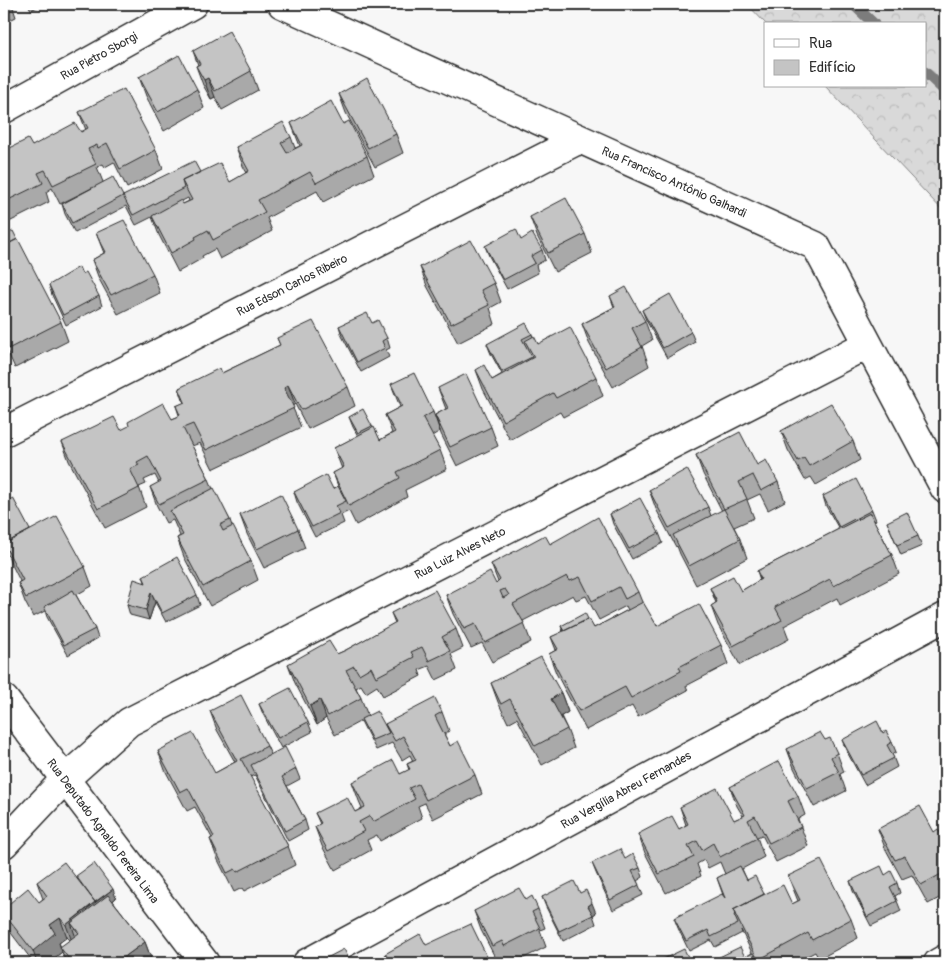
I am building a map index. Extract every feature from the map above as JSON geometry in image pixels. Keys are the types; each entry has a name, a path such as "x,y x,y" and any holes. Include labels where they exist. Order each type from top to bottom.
{"street":[{"name":"Rua Pietro Sborgi","path":"4,109 194,4"},
{"name":"Rua Francisco Antônio Galhardi","path":"282,4 816,246 945,489"},
{"name":"Rua Edson Carlos Ribeiro","path":"4,432 580,139"},
{"name":"Rua Luiz Alves Neto","path":"4,844 64,780 129,722 868,344"},
{"name":"Rua Vergília Abreu Fernandes","path":"307,963 945,617"},
{"name":"Rua Deputado Agnaldo Pereira Lima","path":"4,699 204,963"},
{"path":"938,963 945,959"}],"green space":[{"path":"747,4 945,4 945,213 827,88 926,88 926,22 764,22"}],"building":[{"path":"4,4 11,4 12,7 4,12"},
{"path":"229,31 251,71 215,91 208,78 204,80 196,66 200,64 193,51"},
{"path":"179,55 197,89 158,112 139,77"},
{"path":"367,78 396,134 368,148 339,94"},
{"path":"124,89 156,150 120,169 107,143 98,148 97,145 88,149 96,164 53,185 45,170 38,173 43,183 4,202 4,151 28,139 32,146 75,123 81,132 88,128 79,112"},
{"path":"331,101 343,124 349,121 367,156 316,183 310,172 258,200 265,212 213,240 208,230 171,253 152,216 181,200 183,204 192,200 182,181 220,163 230,182 249,171 236,147 283,122 291,137 281,143 287,153 302,145 291,123"},
{"path":"194,161 200,172 182,181 184,188 133,215 123,196"},
{"path":"113,177 123,196 72,223 62,204"},
{"path":"566,198 585,234 548,253 530,217"},
{"path":"124,220 153,274 111,295 92,260 106,252 96,233"},
{"path":"516,229 521,240 532,233 542,250 531,256 535,263 503,280 485,246"},
{"path":"13,231 17,239 4,246 4,236"},
{"path":"18,239 61,322 8,349 4,339 4,246"},
{"path":"471,240 494,283 481,290 489,305 451,324 420,267"},
{"path":"79,267 82,274 86,272 99,296 63,315 49,285"},
{"path":"626,287 645,321 632,328 642,347 606,368 582,324 615,307 610,296"},
{"path":"670,294 691,332 663,348 642,310"},
{"path":"367,313 372,323 378,320 387,338 382,341 385,348 357,362 339,326"},
{"path":"313,321 348,387 301,410 288,385 284,388 294,408 206,450 193,424 183,428 209,479 159,504 150,487 161,481 148,456 137,462 139,465 130,469 139,488 98,509 62,442 114,417 121,430 129,426 128,422 163,403 172,419 177,417 180,415 176,406 185,402 179,388 220,368 222,373 280,345 277,338"},
{"path":"526,323 532,334 522,339 532,357 502,372 487,344"},
{"path":"570,327 596,377 556,398 553,393 503,421 476,370 484,365 492,380 534,357 525,341 534,336 538,344"},
{"path":"414,373 433,412 423,418 440,450 397,472 400,478 349,506 333,473 344,467 334,448 374,427 380,440 395,432 385,415 402,406 391,384"},
{"path":"466,374 491,427 450,447 435,415 448,408 438,388"},
{"path":"831,403 853,441 809,466 804,458 798,461 781,431"},
{"path":"363,409 372,426 358,433 349,417"},
{"path":"740,432 757,465 766,460 778,482 761,491 753,475 739,482 747,499 724,509 696,455"},
{"path":"687,469 708,507 669,528 649,490"},
{"path":"326,475 333,489 338,486 346,501 336,506 340,513 312,527 294,492"},
{"path":"856,479 872,510 839,527 823,496"},
{"path":"214,488 230,520 220,525 223,531 233,526 251,561 203,587 177,538 183,535 170,511"},
{"path":"281,494 298,529 257,549 240,515"},
{"path":"13,498 30,530 4,544 4,503"},
{"path":"640,498 659,533 629,549 610,514"},
{"path":"724,509 740,539 689,566 673,535"},
{"path":"907,512 918,536 897,545 887,522"},
{"path":"870,513 892,555 833,586 830,579 775,607 782,620 733,646 711,606 717,602 710,588 733,576 741,591 761,579 757,571"},
{"path":"57,516 85,567 26,598 18,583 23,580 4,544"},
{"path":"598,517 638,592 625,599 619,587 592,601 580,577 570,581 567,576 513,604 524,623 485,643 475,624 464,629 446,595 490,572 496,584 500,580 491,564 545,535 550,544","holes":["505,589 509,595 503,598 500,591"]},
{"path":"177,557 197,595 162,613 151,592 146,610 127,605 134,579 146,583 143,576"},
{"path":"73,590 95,629 64,645 44,607"},
{"path":"435,590 456,629 442,637 450,651 429,661 422,647 411,652 414,657 376,677 371,667 359,674 354,666 346,670 361,698 328,716 320,700 310,706 288,664 329,641 337,654 346,650 396,622 391,613"},
{"path":"643,602 657,626 699,604 721,645 679,667 681,671 631,698 625,687 579,711 549,654 558,649 551,637 589,619 594,628"},
{"path":"585,613 588,619 564,631 561,626"},
{"path":"541,657 561,693 551,699 567,729 535,746 510,699 501,704 491,683"},
{"path":"290,688 308,722 278,738 259,704"},
{"path":"241,695 267,746 241,759 288,846 237,872 235,869 227,873 210,839 214,837 188,788 180,792 158,751 193,733 215,773 237,761 210,711"},
{"path":"435,698 442,712 435,716 450,746 458,741 475,775 426,800 418,784 409,788 415,799 373,822 370,816 359,822 364,831 328,851 315,827 321,823 315,813 347,797 355,812 365,807 352,782 393,760 400,774 410,769 407,764 416,760 403,736 395,741 385,724"},
{"path":"377,711 389,733 372,740 361,719"},
{"path":"877,721 883,733 886,731 892,742 887,745 894,758 861,775 842,740"},
{"path":"820,732 825,740 830,738 837,753 831,757 839,772 807,788 787,749"},
{"path":"285,747 296,769 282,777 305,820 285,831 251,765"},
{"path":"779,761 798,796 788,801 801,827 769,843 755,816 748,820 757,838 720,857 713,843 702,850 697,841 688,846 694,857 659,874 638,834 672,816 679,829 688,824 680,807 717,788 734,820 745,815 730,787"},
{"path":"920,806 934,832 938,829 945,843 945,872 921,885 905,856 895,860 878,829"},
{"path":"620,849 625,859 633,854 640,868 632,871 639,885 610,900 592,863"},
{"path":"821,860 851,919 812,940 808,933 758,960 733,910 783,885 792,904 800,900 788,876"},
{"path":"64,862 95,902 66,925 60,918 50,925 55,933 33,951 4,914 4,908 28,888 39,902 47,896 37,882"},
{"path":"94,863 113,889 95,902 76,876"},
{"path":"740,866 747,880 755,876 764,894 733,910 738,924 711,937 708,930 686,941 674,918 722,894 725,898 717,878"},
{"path":"881,866 885,875 891,871 897,883 890,887 897,901 867,917 850,881"},
{"path":"574,881 580,893 586,890 592,903 588,906 593,915 559,931 542,897"},
{"path":"519,888 526,900 532,896 538,909 532,912 540,928 504,946 502,941 492,946 474,911"},
{"path":"108,895 145,942 116,963 72,963 60,947 79,933 71,923"},
{"path":"471,924 490,963 378,963 388,958 385,954 420,934 426,945"},
{"path":"740,947 745,957 753,953 758,963 707,963"},
{"path":"344,949 351,963 323,963 321,961"},
{"path":"684,949 691,963 655,963"},
{"path":"141,959 143,963 135,963"}],"waterway":[{"path":"853,4 872,22"},
{"path":"926,73 945,91"}]}
